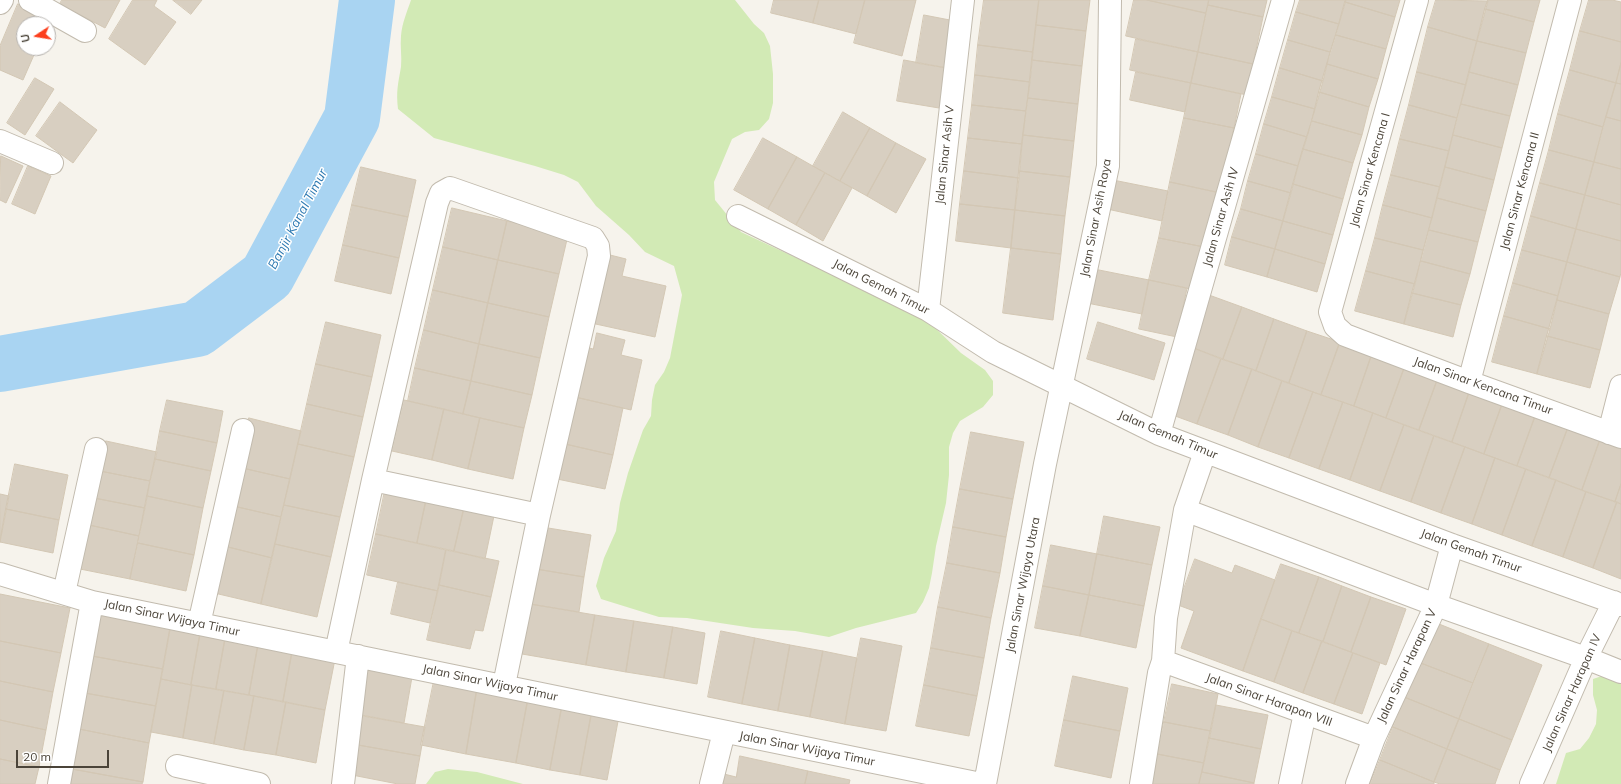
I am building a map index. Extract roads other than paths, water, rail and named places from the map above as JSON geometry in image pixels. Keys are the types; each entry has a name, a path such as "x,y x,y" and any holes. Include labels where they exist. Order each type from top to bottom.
{"street":[{"path":"30,0 84,31"},
{"name":"Jalan Sinar Asih V","path":"928,310 963,0"},
{"name":"Jalan Sinar Asih Raya","path":"1062,386 1108,166 1110,0"},
{"name":"Jalan Sinar Asih IV","path":"1159,434 1283,0"},
{"name":"Jalan Sinar Kencana I","path":"1345,335 1335,326 1330,312 1417,0"},
{"name":"Jalan Sinar Kencana II","path":"1469,382 1570,0"},
{"path":"0,141 52,164"},
{"path":"336,652 373,480 437,203 441,193 450,188 593,238 598,246 599,256 539,515 504,685"},
{"name":"Jalan Gemah Timur","path":"738,216 928,310 993,352 1159,434 1452,545 1617,604"},
{"name":"Jalan Sinar Kencana Timur","path":"1345,335 1615,435"},
{"name":"Jalan Sinar Wijaya Utara","path":"986,784 1062,386"},
{"path":"1615,435 1621,386"},
{"path":"199,624 243,430"},
{"path":"64,593 96,450"},
{"path":"1141,784 1159,673 1163,661 1166,618 1185,510 1205,452"},
{"path":"373,480 539,515"},
{"path":"1185,510 1621,672"},
{"name":"Jalan Sinar Harapan V","path":"1357,784 1374,738 1436,604 1452,545"},
{"name":"Jalan Sinar Wijaya Timur","path":"0,574 92,602 504,685 724,732 981,784"},
{"path":"59,784 92,602"},
{"name":"Jalan Sinar Harapan IV","path":"1531,784 1586,658 1617,604"},
{"path":"343,784 358,656"},
{"name":"Jalan Sinar Harapan VIII","path":"1163,661 1374,738"},
{"path":"1290,784 1305,713"},
{"path":"710,784 724,732"},
{"path":"177,766 259,784"}],"waterway":[{"name":"Banjir Kanal Timur","path":"0,364 197,329 267,276 352,118 367,0"}]}
